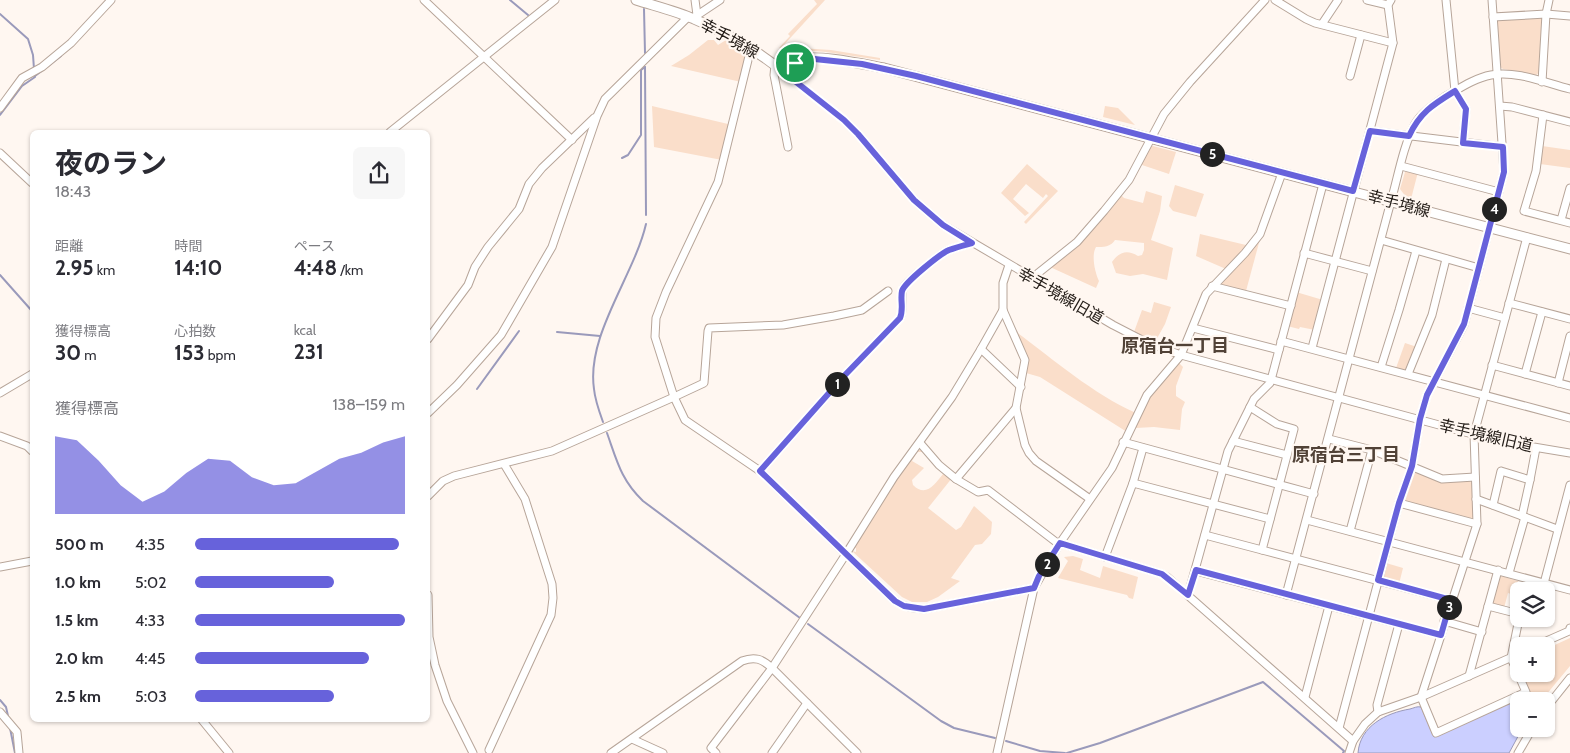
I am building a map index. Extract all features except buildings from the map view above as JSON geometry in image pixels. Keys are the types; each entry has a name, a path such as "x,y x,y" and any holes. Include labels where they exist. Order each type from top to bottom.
{"main road":[{"name":"幸手境線","path":"636,0 653,3 693,17 731,36 786,74 795,63 805,58 862,64 950,84 1570,249"}],"street":[{"path":"0,108 22,78 36,71 71,43 110,0"},
{"path":"424,0 572,140"},
{"path":"393,130 555,0"},
{"path":"693,17 694,0"},
{"path":"430,411 457,385 501,335 552,247 596,116 605,99 693,17 720,0"},
{"path":"1032,278 1077,242 1104,211 1129,180 1164,114 1265,0"},
{"path":"1275,0 1306,19 1393,43"},
{"path":"1322,24 1338,0"},
{"path":"1312,348 1393,43 1390,3 1367,0"},
{"path":"1446,0 1455,91 1466,109 1463,143"},
{"path":"1339,728 1399,503 1412,466 1420,419 1427,395 1464,324 1504,172 1492,0"},
{"path":"1542,82 1546,14 1549,0"},
{"path":"1493,17 1546,14 1570,16"},
{"path":"1350,76 1361,35"},
{"path":"750,48 718,182 666,292 656,318 655,338 674,398 685,420 760,471 895,601 904,606 924,609 1034,588"},
{"path":"775,65 774,74 788,147"},
{"name":"幸手境線旧道","path":"786,74 844,120 914,200 943,225 1009,265 1146,342 1181,355 1511,444 1570,453"},
{"path":"1286,595 1329,439 1380,240 1409,136 1416,122 1424,112 1455,91 1480,78 1497,74 1516,76 1570,89"},
{"path":"1500,106 1512,107 1570,122"},
{"path":"1543,115 1536,172 1524,211 1570,223"},
{"path":"430,336 468,285 475,267 488,247 519,209 529,184 542,168 596,116"},
{"path":"1370,131 1503,147"},
{"path":"0,153 30,181"},
{"path":"1401,166 1499,192"},
{"path":"997,753 1034,588 1039,576 1112,468 1147,395 1181,355 1202,302 1212,286 1245,253 1260,234 1282,173"},
{"path":"1188,595 1222,469 1233,441 1254,399 1271,380 1323,184"},
{"path":"1561,220 1570,188"},
{"path":"1522,682 1526,692 1436,733 1420,697 1476,524 1474,434 1527,237"},
{"path":"1380,240 1478,268"},
{"path":"760,471 845,375 900,318 902,314 902,294 906,285 942,254 972,243"},
{"path":"1381,367 1416,251"},
{"path":"1304,253 1372,271"},
{"path":"1408,374 1432,315 1446,259"},
{"path":"712,751 772,668 894,477 952,397 1002,310 1003,283 1009,265"},
{"path":"1212,286 1291,306"},
{"path":"430,494 443,482 454,476 467,471 504,464 552,451 704,383 709,328 784,325 834,316 862,310 888,291"},
{"path":"1509,303 1570,319"},
{"path":"1468,308 1505,318"},
{"path":"1002,310 1025,360 1016,408 1025,446 1029,453 1090,499"},
{"path":"1525,374 1542,312"},
{"path":"1193,328 1279,350"},
{"path":"1558,383 1570,336"},
{"path":"1281,341 1570,418"},
{"path":"981,349 1020,387"},
{"path":"1492,365 1570,386"},
{"path":"0,393 30,375"},
{"path":"1250,407 1277,424 1294,429 1262,550"},
{"path":"956,480 1016,408"},
{"path":"0,436 27,446 30,449"},
{"path":"1329,439 1372,450 1442,479 1475,477"},
{"path":"1233,441 1287,455"},
{"path":"1123,442 1314,494"},
{"path":"920,443 939,465 956,480 978,492 988,490 1056,542 1162,574 1305,697 1353,741"},
{"path":"1105,557 1133,483 1143,448"},
{"path":"1509,573 1523,517 1536,448"},
{"path":"1350,531 1372,450"},
{"path":"489,752 550,615 553,598 552,584 525,499 504,464"},
{"path":"1493,505 1501,471 1530,480"},
{"path":"1133,483 1270,519"},
{"path":"1544,582 1569,489"},
{"path":"1476,499 1557,529"},
{"path":"1399,503 1476,524"},
{"path":"1307,520 1540,582"},
{"path":"1205,535 1451,600"},
{"path":"0,567 30,561"},
{"path":"1196,570 1441,635"},
{"path":"1468,676 1498,570"},
{"path":"1555,586 1570,590"},
{"path":"1305,697 1329,606"},
{"path":"1488,606 1510,612"},
{"path":"1444,621 1482,632"},
{"path":"1378,712 1378,705 1399,624"},
{"path":"1555,637 1569,631 1570,628"},
{"path":"430,643 447,701 473,753"},
{"path":"611,753 742,661 758,658 766,662 857,753"},
{"path":"1349,753 1353,741 1365,724 1378,712 1420,697 1510,658"},
{"path":"1555,697 1570,678"},
{"path":"772,753 808,703"},
{"path":"2,714 18,732 20,753"},
{"path":"204,722 230,753"},
{"path":"1518,753 1527,737"},
{"path":"632,739 664,753"}],"shaded area":[{"path":"814,0 825,0 782,47 831,50 880,58 880,60 826,52 779,48 790,36 788,34 817,4"},
{"path":"1540,16 1543,19 1540,72 1536,75 1500,67 1496,22 1498,20"},
{"path":"708,40 714,40 718,45 726,40 747,53 741,82 671,66"},
{"path":"652,106 728,124 731,115 722,160 654,147"},
{"path":"1105,106 1118,108 1135,125 1103,117"},
{"path":"1149,145 1176,152 1169,174 1139,164"},
{"path":"1542,146 1570,150 1570,168 1540,164"},
{"path":"1027,164 1058,191 1026,224 1024,222 1048,196 1046,194 1043,198 1026,184 1013,199 1029,213 1025,216 1001,193"},
{"path":"1408,170 1418,172 1411,199 1406,197 1400,189 1405,172"},
{"path":"1175,185 1204,194 1196,217 1173,211 1169,206"},
{"path":"1146,191 1162,196 1160,211 1151,240 1173,248 1167,280 1143,274 1130,276 1116,273 1112,262 1120,254 1127,252 1138,256 1142,255 1144,243 1115,240 1104,247 1096,247 1094,259 1099,281 1096,288 1050,267 1076,247 1121,195 1124,198 1143,203"},
{"path":"1200,234 1246,245 1247,247 1226,269 1196,256"},
{"path":"1260,239 1246,291 1219,284"},
{"path":"1296,292 1323,300 1315,330 1287,326"},
{"path":"1154,302 1171,307 1165,324 1155,342 1134,332 1142,310 1151,313"},
{"path":"1015,331 1089,386 1136,413 1127,432 1040,377 1026,373 1026,357"},
{"path":"1405,343 1417,347 1408,370 1405,371 1396,368"},
{"path":"1179,363 1183,367 1176,386 1176,396 1185,402 1182,409 1180,430 1154,427 1136,428 1148,397"},
{"path":"922,449 924,452 917,452 912,461 924,468 912,480 913,485 918,489 926,490 943,474 952,478 928,508 956,530 961,527 974,506 992,522 991,534 982,544 975,545 951,578 960,581 938,597 927,602 912,602 902,597 852,551 856,552 856,548 851,549 895,478 916,451"},
{"path":"1416,471 1442,482 1469,481 1472,483 1473,517 1468,520 1405,503 1403,498 1411,473"},
{"path":"1073,556 1083,559 1080,570 1100,578 1103,566 1138,577 1133,599 1127,595 1058,578 1068,561 1064,557"},
{"path":"1386,563 1403,568 1399,584 1384,580 1382,577"},
{"path":"1501,576 1518,581 1510,582 1510,594 1508,593 1504,608 1492,605 1491,603 1498,578"},
{"path":"1570,638 1570,666 1548,692 1529,692 1524,682 1555,682 1555,645"}],"water":[{"path":"1510,703 1510,737 1518,737 1509,753 1358,753 1364,735 1376,722 1392,714 1417,707 1421,707 1434,737"}],"waterway":[{"path":"510,0 528,15"},
{"path":"644,9 645,53"},
{"path":"0,14 28,39 33,55 34,69"},
{"path":"35,76 61,56"},
{"path":"645,67 646,215"},
{"path":"622,158 628,155 641,135 641,70 645,67"},
{"path":"0,115 22,86 35,77 34,74"},
{"path":"603,422 594,389 593,369 597,348 612,306 640,244 646,224"},
{"path":"0,275 30,309"},
{"path":"477,389 519,331"},
{"path":"557,332 600,336"},
{"path":"607,433 625,478 643,501 800,618"},
{"path":"808,624 941,721 954,728 995,738"},
{"path":"1067,753 1100,743 1263,682 1344,751 1343,753"},
{"path":"0,700 6,707 8,716"},
{"path":"10,728 15,753"},
{"path":"1006,741 1040,751 1065,753"}],"district":[{"name":"原宿台一丁目","path":"1175,346"},
{"name":"原宿台三丁目","path":"1346,455"}],"route":[{"path":"805,58 813,58 884,68 1353,191 1370,131 1409,136 1424,112 1455,91 1466,109 1463,143 1503,147 1504,172 1464,324 1427,395 1420,419 1412,466 1399,503 1378,580 1451,600 1441,635 1196,570 1188,595 1162,574 1060,543 1039,576 1034,588 924,609 904,606 895,601 760,471 845,375 900,318 902,314 903,288 942,254 972,243 943,225 926,211 902,187 871,148 844,120 786,74 795,63 805,58"}]}
